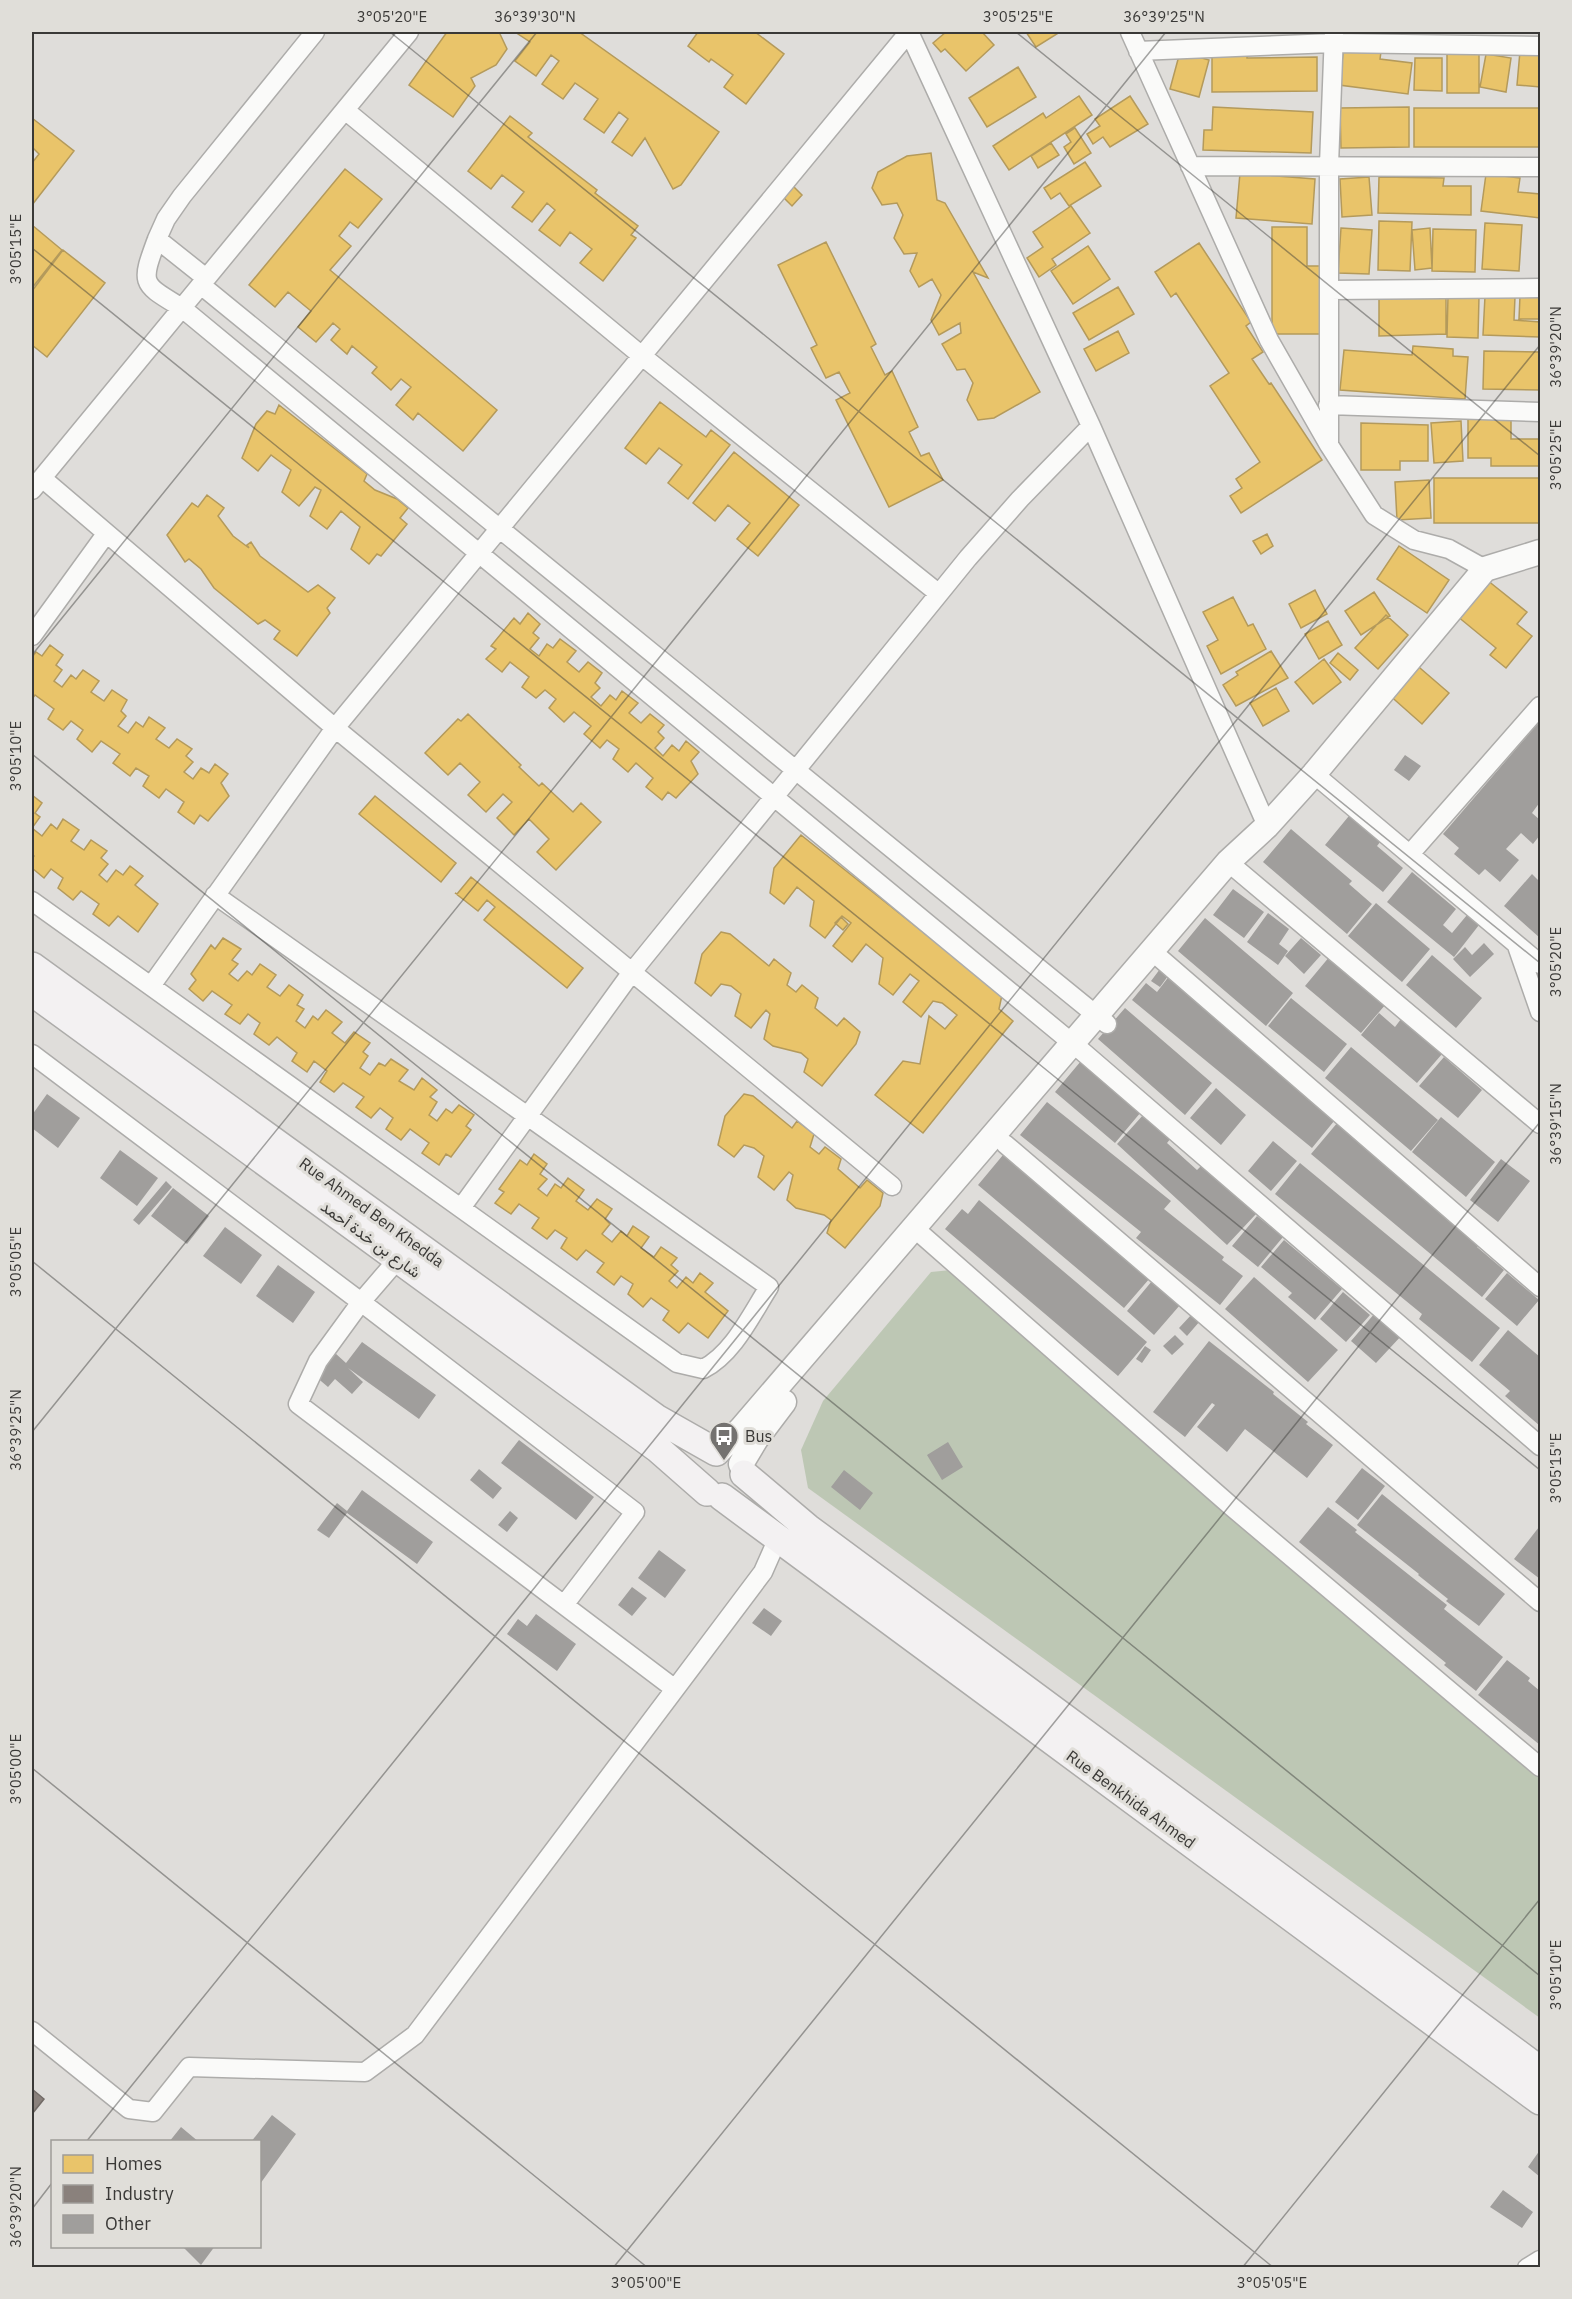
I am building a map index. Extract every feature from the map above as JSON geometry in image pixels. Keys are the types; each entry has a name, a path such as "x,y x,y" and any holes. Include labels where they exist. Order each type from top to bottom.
{"main road":[{"name":"Rue Ahmed Ben Khedda","path":"32,966 656,1418 730,1460 808,1528 1540,2070"},
{"name":"شارع بن خدة أحمد","path":"32,992 658,1449 715,1494"},
{"path":"704,1459 730,1460 740,1487 729,1495 715,1494 702,1486 699,1473 704,1459"},
{"name":"Rue Benkhida Ahmed","path":"715,1494 778,1538 1540,2101"}],"street":[{"path":"315,32 182,196 166,219 145,276 149,286 182,308 1077,1048 1540,1446"},
{"path":"409,32 37,484 106,534 334,728 891,1186"},
{"path":"151,986 334,728 909,32 1091,426 1267,826"},
{"path":"1130,32 1269,340 1329,445 1374,515 1414,540 1449,549 1485,569"},
{"path":"1137,51 1333,37 1540,46"},
{"path":"1329,445 1329,165 1333,37"},
{"path":"345,110 642,356 938,593"},
{"path":"1190,166 1540,167"},
{"path":"157,239 203,281 499,530 1101,1020"},
{"path":"1330,290 1540,288"},
{"path":"1328,405 1540,412"},
{"path":"460,1208 632,972 794,771 938,593 1020,498 1091,426"},
{"path":"32,636 106,534"},
{"path":"730,1460 776,1411 919,1232 1149,967 1233,866 1256,845 1267,826 1314,774 1485,569 1540,552"},
{"path":"1410,854 1540,706"},
{"path":"1314,774 1540,964"},
{"path":"1233,866 1540,1124"},
{"path":"32,901 677,1363 703,1369 715,1363 769,1287 215,895"},
{"path":"1516,944 1540,1012"},
{"path":"1149,967 1540,1287"},
{"path":"919,1232 1005,1144 1077,1048"},
{"path":"32,1054 635,1512 564,1605"},
{"path":"1005,1144 1540,1602"},
{"path":"919,1232 1232,1507 1540,1767"},
{"path":"398,1259 361,1302 318,1361 298,1404 675,1689"},
{"path":"32,2031 129,2109 153,2112 189,2067 365,2072 415,2035 763,1572 778,1538"},
{"path":"1527,2268 1540,2260"}],"green space":[{"path":"951,1270 1540,1772 1540,2018 808,1488 801,1450 823,1401 931,1272"}],"building: Homes":[{"path":"447,32 502,32 500,34 507,49 496,65 471,78 475,86 453,117 409,85"},
{"path":"515,32 579,32 719,132 681,185 673,189 645,138 632,156 612,142 628,119 619,112 604,133 584,119 598,99 575,83 563,99 542,84 559,61 551,55 536,76 515,61 530,42"},
{"path":"698,32 755,32 784,54 746,104 724,87 733,75 711,59 709,62 688,46"},
{"path":"946,32 982,32 994,45 966,71 945,49 941,52 933,43"},
{"path":"1026,32 1060,32 1036,47"},
{"path":"1344,47 1381,52 1380,59 1412,63 1408,94 1339,85"},
{"path":"1247,51 1247,58 1317,57 1317,91 1212,92 1212,52"},
{"path":"1520,51 1540,53 1540,87 1517,85"},
{"path":"1180,52 1209,60 1199,97 1170,89"},
{"path":"1447,54 1479,54 1479,93 1447,93"},
{"path":"1486,54 1511,58 1506,92 1480,87"},
{"path":"1415,58 1442,58 1442,91 1414,90"},
{"path":"1018,67 1036,97 987,127 969,98"},
{"path":"1079,96 1092,115 1009,170 993,146 1043,113 1046,118"},
{"path":"1130,96 1148,124 1110,147 1103,137 1093,144 1087,134 1100,126 1095,119"},
{"path":"1213,107 1313,112 1311,153 1203,150 1204,130 1212,130"},
{"path":"1409,107 1409,147 1341,148 1340,108"},
{"path":"1414,108 1540,108 1540,147 1414,147"},
{"path":"510,116 532,133 528,137 597,190 595,193 638,226 631,235 636,238 603,281 580,263 592,249 570,232 560,246 539,230 555,210 547,203 532,222 512,207 524,192 502,175 491,189 468,171"},
{"path":"32,118 74,151 32,205 32,163 39,154 32,147"},
{"path":"1075,128 1091,153 1074,164 1064,147 1071,142 1066,134"},
{"path":"1051,143 1059,155 1038,168 1031,156"},
{"path":"931,153 937,200 945,203 988,278 973,272 1040,392 994,418 978,420 967,400 973,383 965,369 957,370 942,344 961,333 960,323 939,335 931,320 941,295 932,279 919,287 910,271 917,253 904,254 894,238 903,215 897,203 882,205 872,188 878,172 907,156"},
{"path":"1085,162 1101,186 1069,206 1060,193 1051,199 1044,188"},
{"path":"345,169 382,199 358,228 350,222 339,236 351,246 330,270 497,410 463,451 418,413 413,420 396,405 411,387 401,379 391,390 372,373 377,367 352,346 347,354 331,340 340,329 333,323 316,342 298,327 311,311 288,292 275,307 249,285"},
{"path":"1240,173 1315,179 1312,224 1236,218"},
{"path":"1486,174 1520,178 1518,192 1540,194 1540,218 1481,211"},
{"path":"1369,177 1372,215 1342,217 1340,179"},
{"path":"1379,177 1444,178 1443,186 1471,186 1471,215 1378,213"},
{"path":"793,186 802,195 792,206 783,197"},
{"path":"1071,206 1090,233 1052,259 1056,265 1039,277 1027,258 1043,247 1033,232"},
{"path":"1379,221 1412,222 1410,271 1378,270"},
{"path":"1485,223 1522,225 1519,271 1482,269"},
{"path":"32,225 62,250 32,288"},
{"path":"1272,227 1307,227 1307,266 1321,266 1321,334 1272,334"},
{"path":"1341,228 1372,230 1369,274 1338,273"},
{"path":"1430,228 1432,268 1415,270 1412,230"},
{"path":"1433,229 1476,230 1475,272 1432,271"},
{"path":"826,242 876,344 871,347 885,375 892,371 918,427 909,432 921,456 929,453 943,480 889,507 836,400 850,393 839,372 826,378 811,348 817,345 778,265"},
{"path":"1199,243 1251,322 1246,326 1263,352 1252,359 1269,384 1271,383 1322,460 1241,513 1230,496 1242,488 1236,479 1260,462 1210,386 1229,373 1176,293 1171,297 1155,272"},
{"path":"1088,246 1110,279 1073,304 1051,271"},
{"path":"63,250 105,283 47,357 32,345 32,291"},
{"path":"1118,287 1134,314 1089,340 1073,313"},
{"path":"1446,296 1446,334 1379,336 1379,298"},
{"path":"1448,296 1479,297 1478,338 1447,337"},
{"path":"1485,296 1515,297 1514,320 1540,322 1540,337 1483,335"},
{"path":"1520,296 1540,296 1540,319 1519,319"},
{"path":"1118,331 1129,353 1096,371 1084,349"},
{"path":"1413,346 1453,349 1453,356 1468,357 1465,399 1340,390 1344,350 1412,355"},
{"path":"1484,351 1540,352 1540,390 1483,389"},
{"path":"660,402 706,437 711,430 730,445 688,499 668,483 682,465 659,448 646,464 625,448"},
{"path":"279,405 367,474 364,481 375,490 397,499 408,508 400,518 407,524 381,556 377,554 369,564 351,549 360,527 341,511 327,529 310,516 321,490 315,487 299,506 282,492 291,470 271,455 258,471 242,458 256,424 267,411 275,414"},
{"path":"1468,417 1511,417 1511,439 1540,439 1540,466 1491,466 1491,458 1468,458"},
{"path":"1461,421 1463,461 1434,463 1431,423"},
{"path":"1361,423 1428,425 1428,461 1400,461 1400,470 1361,470"},
{"path":"734,452 799,505 758,556 737,539 750,523 728,505 715,521 693,503"},
{"path":"1434,478 1540,478 1540,523 1434,523"},
{"path":"1429,480 1431,518 1397,520 1395,482"},
{"path":"207,495 224,508 218,516 233,536 249,548 247,545 251,542 260,556 308,592 318,585 335,598 327,608 330,613 297,656 274,639 280,631 265,620 258,624 214,588 201,569 189,559 185,562 167,535 192,503 198,507"},
{"path":"1267,534 1273,546 1261,554 1253,541"},
{"path":"1399,546 1449,580 1427,613 1377,579"},
{"path":"1487,580 1527,612 1517,624 1532,636 1506,668 1490,655 1496,648 1457,616"},
{"path":"1315,590 1327,614 1301,628 1289,604"},
{"path":"1374,592 1390,616 1361,635 1345,611"},
{"path":"1233,597 1248,626 1253,624 1266,649 1221,674 1207,646 1218,640 1203,612"},
{"path":"528,613 540,624 533,633 539,638 530,649 539,656 547,644 553,648 560,639 576,651 567,662 579,672 588,662 602,673 595,683 600,688 591,697 601,706 610,695 616,700 622,691 638,703 629,713 641,723 650,714 664,725 658,732 664,738 655,748 663,756 672,745 679,751 686,741 699,752 691,761 698,774 676,798 668,792 662,800 646,787 653,778 636,763 628,772 613,759 619,749 607,740 600,748 584,734 591,726 574,712 564,722 549,708 556,699 545,690 536,698 522,687 529,677 510,662 502,672 486,659 496,649 491,646 514,618 520,624"},
{"path":"1386,615 1408,635 1378,669 1355,648"},
{"path":"1328,621 1342,645 1319,659 1305,634"},
{"path":"50,645 63,655 56,665 62,670 54,681 62,687 71,675 76,679 83,670 99,681 91,692 104,701 112,690 127,700 121,711 126,716 118,726 128,733 136,722 143,727 149,717 165,728 156,739 169,748 177,739 192,749 186,756 193,762 184,772 193,779 201,768 209,773 215,764 228,774 221,783 229,796 208,821 200,815 194,824 178,812 184,802 166,789 159,798 143,786 149,776 136,768 130,776 113,763 120,754 101,741 92,752 77,739 83,730 71,721 63,730 48,719 54,709 35,695 32,699 32,657 36,652 42,656"},
{"path":"1271,651 1288,678 1236,706 1223,685 1238,675 1236,672"},
{"path":"1338,653 1358,670 1350,680 1330,663"},
{"path":"1324,659 1341,682 1313,704 1295,682"},
{"path":"1413,662 1449,693 1422,724 1387,693"},
{"path":"1276,688 1289,711 1263,726 1250,703"},
{"path":"468,714 521,765 519,767 539,786 542,783 573,812 581,803 601,822 556,870 537,852 549,839 529,819 514,835 497,818 512,802 503,794 486,812 468,795 480,782 460,763 448,775 425,753 458,719 461,721"},
{"path":"32,795 42,803 35,813 40,817 32,828"},
{"path":"375,796 456,863 441,882 359,814"},
{"path":"63,819 79,830 71,841 84,850 91,840 107,851 101,858 108,864 99,875 107,882 116,870 123,875 130,866 143,876 135,885 158,904 138,932 118,916 109,926 93,914 99,904 81,891 73,900 58,888 63,878 51,869 44,878 32,868 34,856 32,855 32,828 42,836 51,824 57,829"},
{"path":"801,835 1002,995 999,1009 1013,1021 923,1133 875,1095 903,1061 920,1064 929,1016 945,1029 957,1015 942,1003 933,1001 921,1017 903,1002 919,981 910,974 893,995 879,984 883,958 866,944 852,962 833,946 851,923 842,916 825,938 810,926 814,901 797,887 784,904 770,893 774,868"},
{"path":"471,877 583,968 567,988 484,920 495,907 487,900 478,911 455,893 457,894"},
{"path":"841,917 848,924 843,930 835,923"},
{"path":"721,932 730,934 769,966 774,959 791,973 787,985 796,992 802,985 818,998 815,1008 837,1026 844,1018 860,1032 856,1044 822,1086 804,1072 808,1059 801,1053 773,1046 764,1039 770,1014 766,1010 751,1028 735,1016 741,994 731,986 721,984 711,996 695,983 702,954"},
{"path":"223,938 241,949 232,960 238,964 229,974 238,981 247,971 252,975 260,964 276,975 267,987 280,996 289,985 303,995 297,1005 304,1009 296,1021 305,1028 313,1016 318,1020 326,1010 342,1022 332,1033 345,1043 354,1032 370,1043 363,1052 368,1056 360,1068 370,1075 379,1063 385,1066 391,1059 408,1070 399,1081 414,1090 422,1078 437,1090 430,1097 437,1102 429,1115 437,1121 446,1109 452,1113 459,1105 474,1115 466,1126 471,1130 451,1157 446,1154 439,1165 422,1153 429,1143 410,1129 401,1140 386,1129 393,1118 380,1108 371,1118 356,1107 364,1097 343,1083 334,1092 320,1082 327,1071 314,1061 307,1072 292,1061 297,1053 277,1037 269,1045 254,1034 260,1023 248,1014 240,1024 225,1014 232,1005 212,991 203,1001 189,989 196,980 191,974 211,945 215,949"},
{"path":"744,1094 753,1096 792,1128 797,1121 814,1134 810,1147 819,1154 825,1147 841,1159 838,1169 860,1188 867,1180 883,1193 880,1206 845,1248 827,1233 831,1220 824,1215 796,1208 787,1200 793,1175 789,1172 774,1190 758,1177 764,1156 754,1148 744,1145 734,1157 718,1145 725,1116"},
{"path":"534,1154 547,1164 540,1174 547,1179 538,1189 547,1196 555,1184 561,1188 568,1178 584,1190 576,1201 588,1210 597,1199 612,1209 605,1219 610,1224 602,1234 612,1242 621,1231 627,1236 633,1226 649,1237 641,1248 654,1257 661,1247 677,1258 671,1265 678,1271 669,1281 677,1288 686,1277 693,1283 700,1273 713,1283 705,1292 728,1311 708,1338 688,1323 679,1333 663,1320 669,1311 651,1298 643,1307 628,1294 633,1284 621,1276 614,1285 597,1272 604,1263 586,1250 577,1260 561,1248 567,1238 555,1230 547,1239 532,1228 539,1218 519,1204 511,1214 495,1203 504,1192 499,1189 520,1160 527,1165"}],"building: Industry":[{"path":"32,2089 44,2099 32,2114"}],"building: Other":[{"path":"1540,721 1540,802 1532,813 1540,820 1540,835 1533,844 1521,833 1506,849 1519,860 1500,882 1485,869 1479,875 1454,854 1459,848 1443,834"},
{"path":"1405,755 1421,766 1409,781 1394,770"},
{"path":"1353,811 1384,837 1377,846 1403,868 1383,892 1325,845"},
{"path":"1291,829 1352,881 1349,884 1372,904 1347,934 1263,862"},
{"path":"1412,872 1456,909 1443,925 1452,933 1467,915 1479,925 1454,957 1387,902"},
{"path":"1532,874 1540,882 1540,938 1504,906"},
{"path":"1233,889 1264,912 1244,938 1213,915"},
{"path":"1376,903 1430,949 1402,982 1348,936"},
{"path":"1268,913 1289,929 1279,944 1288,951 1278,965 1247,942"},
{"path":"1205,918 1293,993 1266,1026 1178,951"},
{"path":"1301,938 1321,955 1304,974 1285,956"},
{"path":"1484,943 1494,954 1470,977 1453,959 1465,947 1472,955"},
{"path":"1432,955 1482,998 1456,1028 1406,985"},
{"path":"1330,956 1386,1004 1361,1033 1305,986"},
{"path":"1160,969 1168,976 1160,987 1151,981"},
{"path":"1170,975 1339,1115 1312,1148 1132,1000 1146,983 1157,992"},
{"path":"1291,998 1347,1044 1324,1072 1268,1026"},
{"path":"1125,1008 1212,1083 1185,1115 1098,1039"},
{"path":"1379,1013 1395,1027 1401,1019 1442,1054 1417,1083 1361,1035"},
{"path":"1351,1047 1438,1120 1411,1151 1325,1078"},
{"path":"1444,1057 1482,1090 1458,1118 1419,1086"},
{"path":"1081,1061 1141,1112 1115,1143 1055,1092"},
{"path":"1216,1088 1246,1115 1221,1145 1190,1118"},
{"path":"47,1094 80,1118 58,1148 32,1128 32,1115"},
{"path":"1047,1102 1171,1201 1164,1209 1224,1257 1222,1260 1243,1276 1220,1305 1136,1238 1141,1232 1020,1135"},
{"path":"1144,1114 1171,1138 1167,1143 1197,1170 1202,1165 1256,1214 1227,1245 1117,1144"},
{"path":"1441,1117 1495,1162 1466,1197 1412,1152"},
{"path":"1338,1122 1481,1243 1477,1247 1504,1270 1482,1297 1311,1154"},
{"path":"1273,1141 1297,1161 1271,1191 1248,1171"},
{"path":"120,1150 158,1178 137,1206 100,1178"},
{"path":"1003,1155 1150,1278 1124,1308 978,1185"},
{"path":"1501,1159 1530,1181 1498,1222 1470,1200"},
{"path":"1300,1163 1500,1328 1472,1362 1419,1319 1422,1314 1275,1194"},
{"path":"166,1181 172,1187 139,1225 133,1220"},
{"path":"173,1188 209,1216 187,1244 151,1216"},
{"path":"979,1200 1147,1342 1118,1376 945,1229 962,1209 968,1214"},
{"path":"1257,1216 1283,1237 1258,1267 1232,1246"},
{"path":"225,1227 262,1255 241,1284 203,1256"},
{"path":"1284,1240 1342,1289 1315,1320 1288,1297 1292,1293 1261,1267"},
{"path":"278,1265 315,1292 293,1323 256,1296"},
{"path":"1507,1273 1539,1300 1517,1326 1485,1299"},
{"path":"1254,1277 1338,1350 1308,1382 1225,1309"},
{"path":"1152,1281 1180,1305 1154,1335 1127,1311"},
{"path":"1343,1292 1370,1315 1346,1342 1320,1319"},
{"path":"1375,1313 1402,1335 1376,1363 1351,1341"},
{"path":"1192,1314 1200,1321 1187,1336 1179,1328"},
{"path":"1508,1330 1540,1357 1540,1426 1505,1396 1510,1391 1479,1365"},
{"path":"1175,1335 1184,1344 1172,1355 1163,1346"},
{"path":"1209,1341 1274,1392 1273,1394 1308,1422 1306,1424 1333,1445 1307,1478 1245,1429 1227,1452 1197,1427 1215,1405 1212,1403 1185,1437 1153,1412"},
{"path":"362,1342 436,1395 419,1419 348,1368 363,1382 352,1394 335,1379 328,1387 315,1376 335,1353 346,1363"},
{"path":"1145,1346 1151,1350 1142,1363 1136,1359"},
{"path":"519,1440 594,1497 576,1520 501,1463"},
{"path":"948,1442 963,1467 942,1480 927,1455"},
{"path":"1362,1468 1385,1486 1358,1520 1335,1502"},
{"path":"479,1469 502,1488 493,1499 470,1480"},
{"path":"844,1470 873,1493 860,1510 831,1487"},
{"path":"362,1490 433,1542 417,1564 347,1513 329,1538 317,1530 337,1503 347,1511"},
{"path":"1382,1494 1505,1594 1479,1626 1357,1525"},
{"path":"1328,1507 1357,1530 1355,1532 1447,1605 1444,1609 1503,1657 1476,1691 1444,1665 1446,1663 1299,1542"},
{"path":"510,1511 518,1518 507,1532 498,1525"},
{"path":"1540,1528 1540,1579 1514,1559"},
{"path":"659,1550 686,1570 665,1598 638,1578"},
{"path":"632,1587 647,1598 632,1616 618,1605"},
{"path":"764,1608 782,1621 771,1636 752,1623"},
{"path":"536,1614 576,1644 557,1671 507,1634 518,1619 527,1626"},
{"path":"1507,1660 1530,1678 1528,1681 1540,1691 1540,1745 1478,1695"},
{"path":"272,2115 296,2134 261,2183 261,2140 253,2140"},
{"path":"181,2127 197,2140 171,2140"},
{"path":"1540,2150 1540,2177 1528,2167"},
{"path":"1503,2190 1533,2212 1522,2228 1490,2207"},
{"path":"184,2248 214,2248 201,2265"}],"place":[{"name":"Bus","path":"724,1462"}]}
